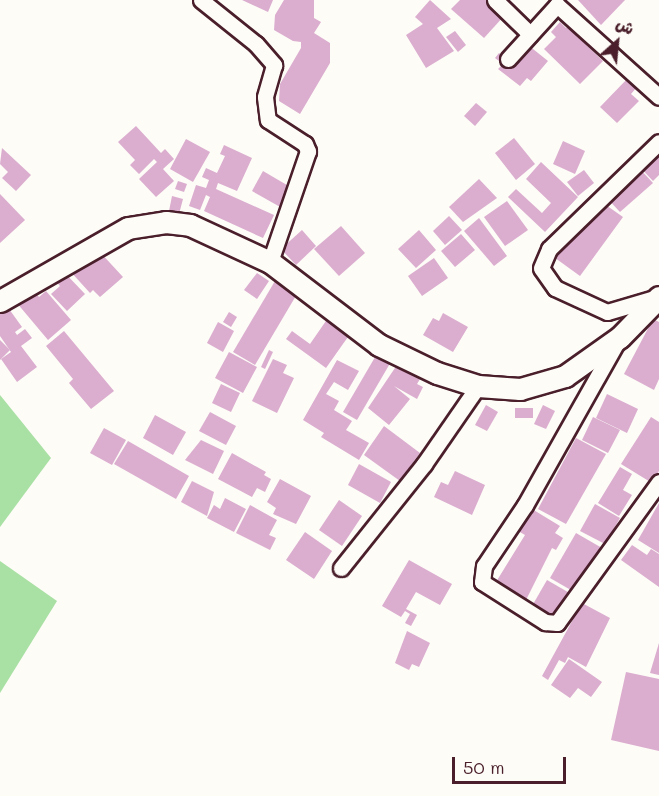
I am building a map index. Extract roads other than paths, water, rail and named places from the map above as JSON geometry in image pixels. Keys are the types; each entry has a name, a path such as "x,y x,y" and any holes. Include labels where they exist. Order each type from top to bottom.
{"street":[{"path":"201,0 256,44 274,65 265,97 268,120 305,144 308,151 270,262"},
{"path":"495,0 530,34"},
{"path":"508,58 557,5 659,97"},
{"path":"659,142 549,249 541,268 555,288 607,312 659,297"},
{"path":"0,301 128,228 149,223 190,225 270,262 379,345 437,372 478,386 520,389 541,386 565,376 620,337 659,297"},
{"path":"620,337 525,505 484,566 483,582 545,622 557,623 659,482"},
{"path":"341,568 424,464 478,386"}]}
